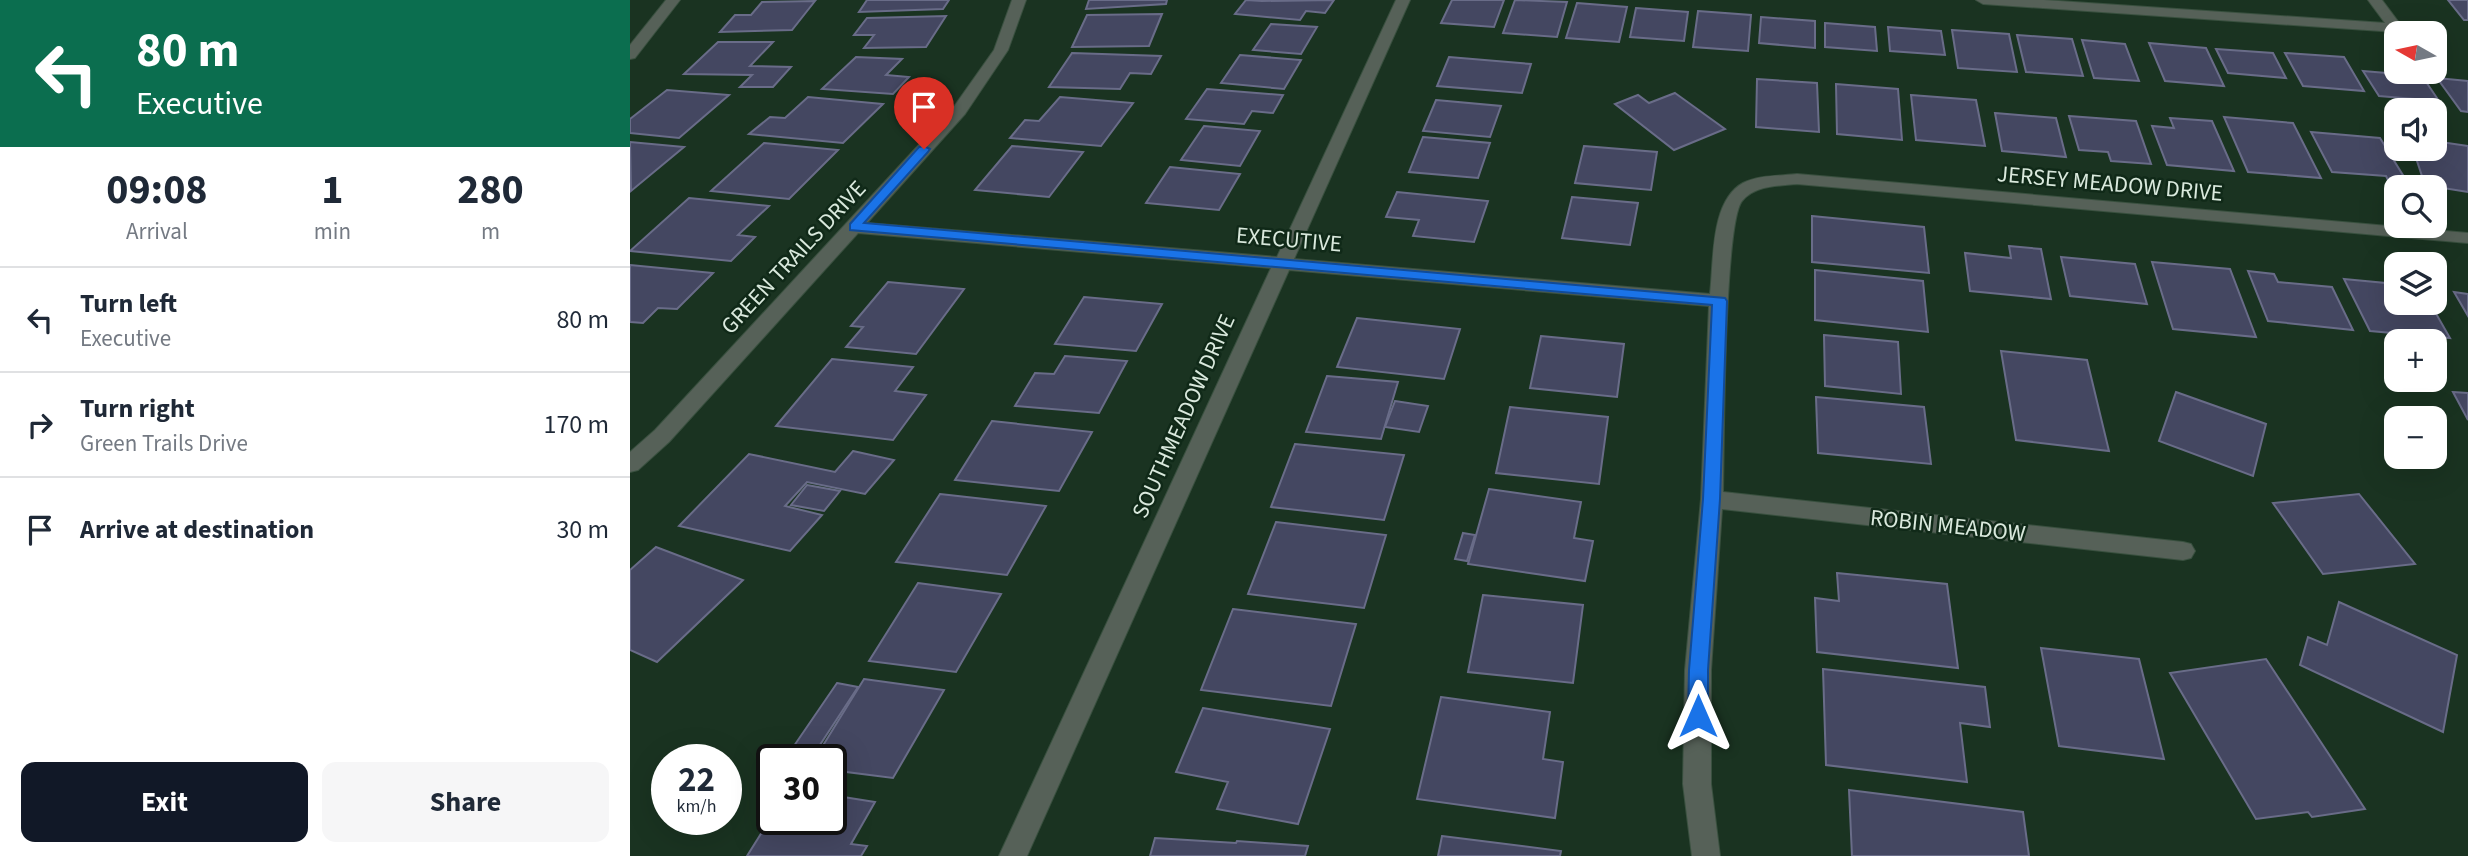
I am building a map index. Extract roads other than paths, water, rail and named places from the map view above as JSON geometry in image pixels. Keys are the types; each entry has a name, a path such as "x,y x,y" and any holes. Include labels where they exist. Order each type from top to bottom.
{"street":[{"path":"630,55 673,0"},
{"name":"GREEN TRAILS DRIVE","path":"630,464 662,436 958,111 1001,50 1019,0"},
{"name":"SOUTHMEADOW DRIVE","path":"1013,856 1403,0"},
{"path":"1983,0 2396,28 2375,0"},
{"name":"JERSEY MEADOW DRIVE","path":"1720,301 1727,217 1733,200 1749,187 1797,179 2468,237"},
{"name":"EXECUTIVE","path":"854,227 1720,301"},
{"path":"1706,856 1698,784 1698,670 1712,499 1720,301"},
{"name":"ROBIN MEADOW","path":"1712,499 2183,551"}]}
